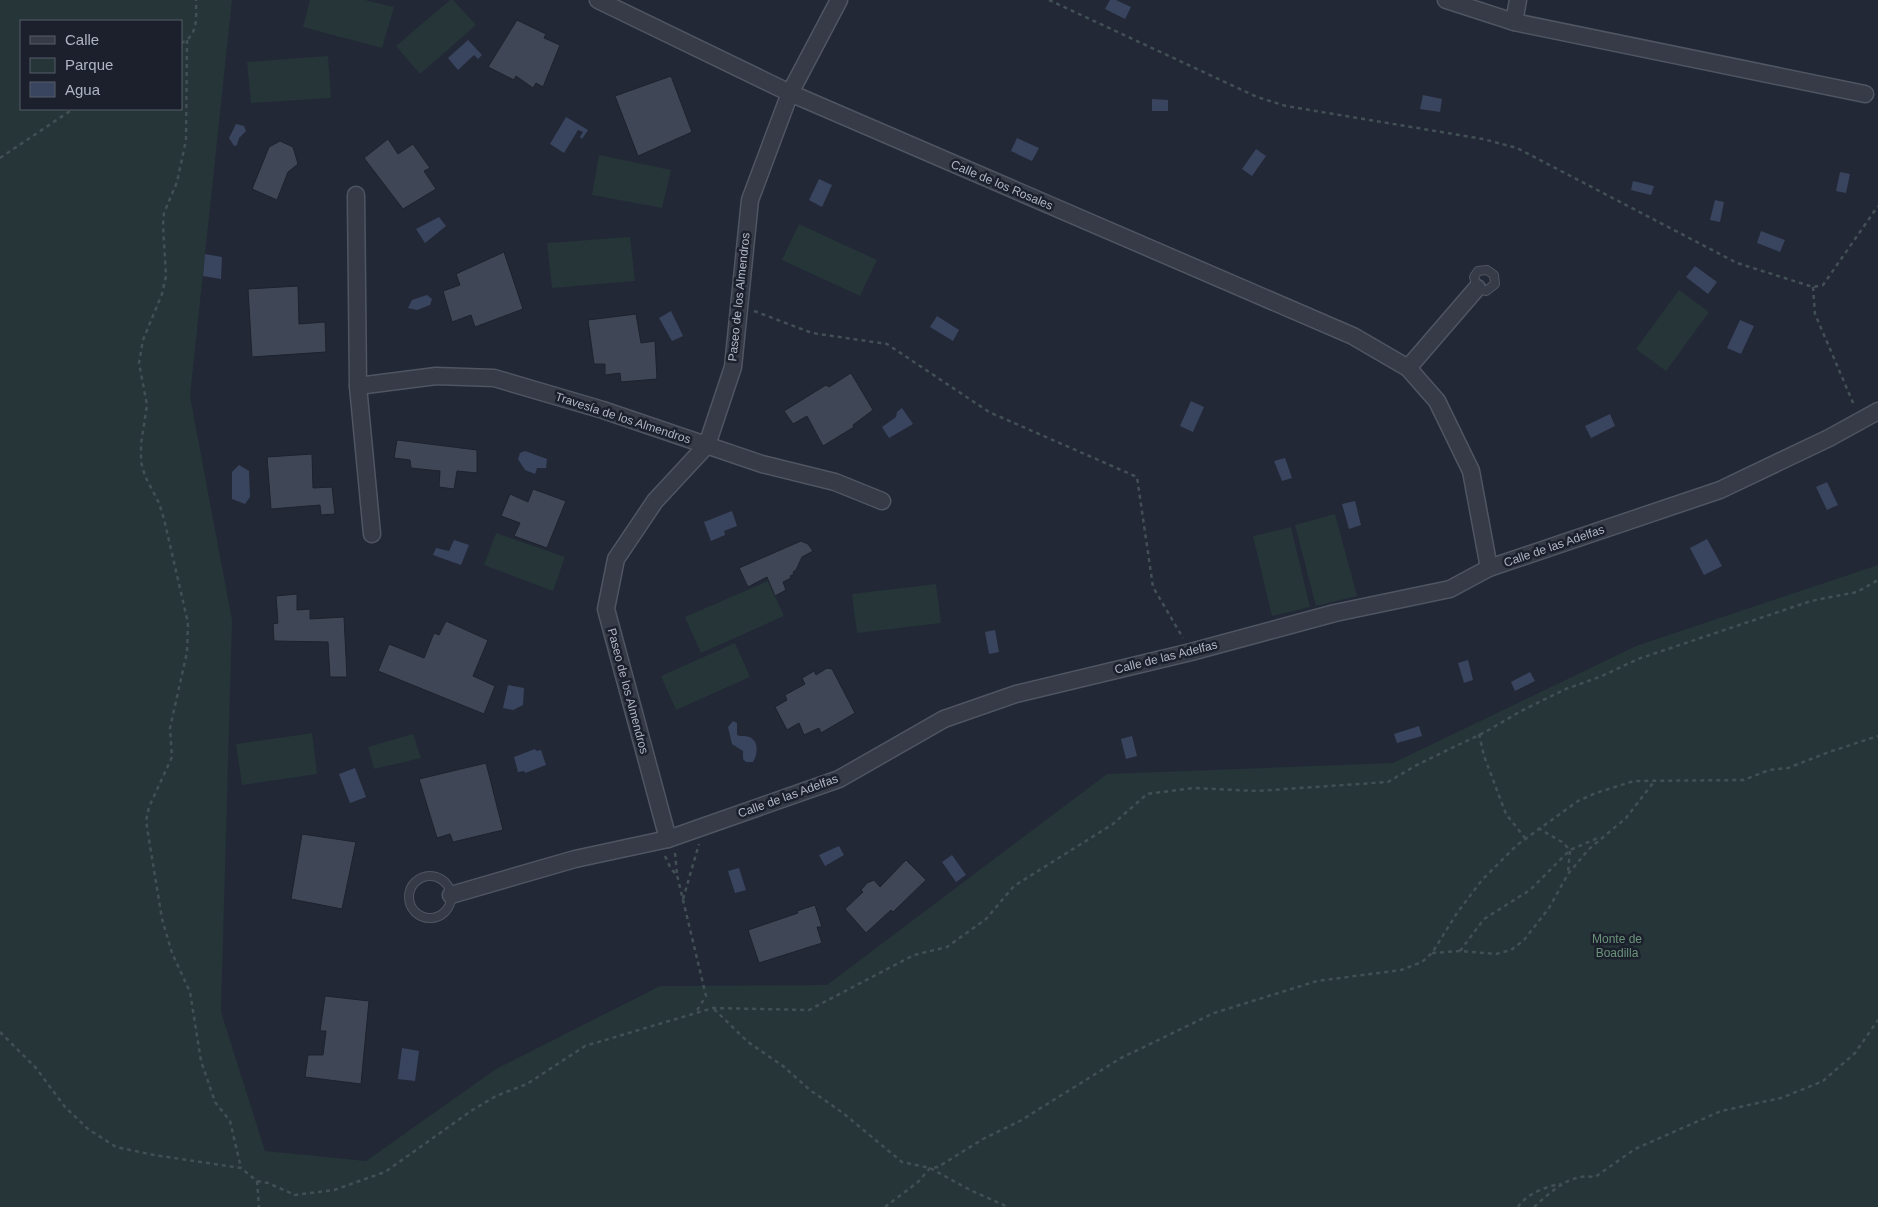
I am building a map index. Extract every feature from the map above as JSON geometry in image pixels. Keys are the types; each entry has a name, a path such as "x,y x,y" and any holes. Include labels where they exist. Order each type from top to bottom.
{"street":[{"name":"Calle de los Rosales","path":"598,0 790,93 1353,336 1408,368 1437,401 1471,472 1489,568"},
{"name":"Paseo de los Almendros","path":"666,839 606,608 616,559 655,501 707,445 733,367 750,200 790,93 840,0"},
{"path":"1446,0 1514,22 1865,94"},
{"path":"1514,22 1518,0"},
{"path":"356,195 358,386 372,534"},
{"path":"1408,368 1477,288"},
{"name":"Travesía de los Almendros","path":"358,386 436,376 494,378 603,410 762,464 835,482 882,501"},
{"name":"Calle de las Adelfas","path":"451,895 575,859 666,839 839,779 944,719 1016,694 1191,652 1334,613 1450,589 1489,568 1720,490 1878,411"}],"lane":[{"path":"427,875 437,876 443,880 451,895 450,903 445,912 429,919 422,917 412,910 408,900 412,885 427,875"}],"path":[{"path":"182,42 187,40 196,27 196,0"},
{"path":"1049,0 1257,97 1286,106 1483,139 1518,148 1737,263 1813,287 1823,285 1878,206"},
{"path":"187,40 186,140 177,182 164,213 164,285 143,340 139,363 147,405 141,444 141,462 145,476 159,503 164,519 188,623 186,652 170,728 172,757 151,800 146,821 162,919 172,953 190,992 201,1061 215,1102 230,1121 240,1168"},
{"path":"0,158 71,110"},
{"path":"1813,287 1814,314 1861,420"},
{"path":"738,305 812,333 887,344 989,412 1137,477 1153,587 1191,652"},
{"path":"0,1032 36,1068 65,1107 88,1129 116,1147 154,1155 240,1168 258,1181 268,1183 295,1195 334,1190 385,1172 470,1111 496,1096 527,1084 585,1046 713,1008 809,1010 914,955 947,947 986,919 1014,886 1113,824 1147,794 1194,788 1256,791 1388,782 1415,766 1566,689 1602,676 1638,659 1811,601 1857,592 1878,580"},
{"path":"1479,734 1493,782 1506,814 1525,838"},
{"path":"884,1207 918,1182 930,1168 938,1167 983,1139 1020,1120 1121,1058 1214,1012 1317,981 1401,970 1422,962 1432,953 1457,913 1482,880 1525,838 1578,801 1634,781 1744,780 1769,770 1788,768 1878,736"},
{"path":"1432,953 1460,951 1496,954 1511,950 1524,940 1549,908 1568,874 1602,836 1626,818 1653,782"},
{"path":"683,899 704,826"},
{"path":"1538,828 1562,842 1570,850 1568,874"},
{"path":"1460,951 1484,919 1530,890 1570,850 1602,836"},
{"path":"666,839 677,874 706,996 695,1013"},
{"path":"666,839 672,869 677,874"},
{"path":"713,1008 748,1042 783,1066 810,1090 843,1113 902,1162 930,1168 970,1190 1008,1207"},
{"path":"1534,1207 1553,1190 1580,1174 1595,1177 1635,1149 1721,1111 1781,1098 1823,1081 1854,1053 1878,1020"},
{"path":"258,1181 259,1207"},
{"path":"1518,1207 1528,1198 1549,1186 1565,1183"}],"green space":[{"name":"Monte de Boadilla","path":"0,0 232,0 190,396 232,620 221,1012 265,1151 366,1161 496,1069 660,986 827,985 1107,774 1393,763 1636,646 1878,565 1878,1207 0,1207"},
{"path":"310,0 365,0 394,7 382,48 303,27"},
{"path":"450,0 453,0 476,25 420,74 396,46"},
{"path":"328,56 331,98 251,103 247,62"},
{"path":"599,155 671,170 662,208 592,195"},
{"path":"799,224 877,260 860,296 782,260"},
{"path":"630,237 635,281 552,288 547,243"},
{"path":"1679,290 1709,312 1666,371 1636,349"},
{"path":"1335,514 1357,596 1316,606 1295,525"},
{"path":"1291,527 1310,607 1272,616 1253,536"},
{"path":"496,533 565,557 553,591 484,565"},
{"path":"768,581 784,616 701,653 685,617"},
{"path":"936,584 941,623 857,633 852,594"},
{"path":"735,643 750,677 676,710 661,676"},
{"path":"312,733 317,774 242,785 236,744"},
{"path":"413,734 421,758 374,769 368,747"}],"water":[{"path":"1110,0 1116,0 1131,7 1125,19 1105,9"},
{"path":"468,40 482,55 478,59 474,55 458,70 448,58"},
{"path":"1423,95 1442,99 1440,112 1420,109"},
{"path":"1152,99 1168,100 1168,111 1152,111"},
{"path":"566,117 588,130 582,139 580,137 583,132 578,130 564,153 550,144"},
{"path":"236,124 244,126 246,131 239,138 237,145 234,146 229,138"},
{"path":"1017,138 1039,148 1032,161 1011,151"},
{"path":"1256,149 1266,156 1252,176 1242,169"},
{"path":"1840,172 1850,174 1846,193 1836,191"},
{"path":"819,179 832,185 822,207 809,200"},
{"path":"1633,181 1654,186 1651,195 1631,190"},
{"path":"1715,200 1724,202 1720,222 1710,220"},
{"path":"439,217 446,226 425,243 416,229"},
{"path":"1761,231 1785,240 1780,252 1757,243"},
{"path":"205,254 222,257 221,279 203,276"},
{"path":"1695,266 1717,282 1708,294 1686,277"},
{"path":"427,295 432,299 430,305 417,310 408,308 412,300"},
{"path":"671,311 683,336 672,341 659,318"},
{"path":"937,316 959,330 953,341 930,327"},
{"path":"1740,320 1754,326 1741,354 1727,348"},
{"path":"1191,401 1204,407 1193,432 1180,426"},
{"path":"902,408 913,424 889,438 882,427 896,417 897,412"},
{"path":"1610,414 1615,426 1591,438 1585,426"},
{"path":"525,451 547,459 546,468 537,468 535,474 525,470 518,459 520,453"},
{"path":"1285,458 1292,478 1282,481 1274,461"},
{"path":"239,465 249,471 250,497 245,504 232,499 232,472"},
{"path":"1827,482 1838,505 1827,510 1816,487"},
{"path":"1355,501 1361,525 1349,529 1342,504"},
{"path":"732,511 737,526 724,531 725,535 711,541 704,522"},
{"path":"1707,539 1722,566 1704,575 1690,548"},
{"path":"454,540 469,545 461,565 433,555 436,548 449,551"},
{"path":"995,630 999,652 989,654 985,632"},
{"path":"1468,660 1473,680 1464,683 1458,663"},
{"path":"1530,672 1535,681 1515,691 1511,682"},
{"path":"508,685 524,688 523,705 513,710 503,708"},
{"path":"733,721 737,723 737,735 748,736 755,741 757,752 753,762 746,762 743,759 743,751 732,744 728,727"},
{"path":"1419,726 1422,736 1397,743 1394,734"},
{"path":"1132,736 1137,756 1126,759 1121,739"},
{"path":"535,749 536,751 541,750 546,765 525,773 524,771 518,772 514,757"},
{"path":"355,768 366,797 350,803 339,774"},
{"path":"839,846 844,855 825,866 819,855"},
{"path":"952,855 966,875 956,882 942,862"},
{"path":"739,868 746,890 735,893 728,871"},
{"path":"402,1048 419,1051 415,1081 398,1079"}],"building":[{"path":"517,20 546,34 544,38 560,45 543,87 536,83 533,88 516,76 514,80 488,67"},
{"path":"671,76 692,132 638,156 615,96"},
{"path":"388,139 398,154 413,144 430,168 424,171 436,189 403,209 364,158"},
{"path":"280,141 293,147 298,164 288,172 277,200 252,189 269,147"},
{"path":"504,252 523,309 475,327 471,315 452,322 443,291 460,285 456,274"},
{"path":"298,286 299,324 325,322 326,352 252,357 248,289"},
{"path":"636,314 641,343 655,341 657,379 621,382 620,373 605,375 605,364 594,364 588,320"},
{"path":"851,373 873,410 853,425 854,427 823,446 807,416 793,424 784,411 826,385 829,387"},
{"path":"397,440 477,450 477,473 457,471 454,489 439,487 440,471 411,468 410,460 394,458"},
{"path":"312,454 313,488 332,487 335,514 321,515 320,505 271,509 267,457"},
{"path":"533,489 566,501 547,548 514,536 520,523 501,516 510,494 528,502"},
{"path":"801,541 808,544 813,551 802,557 796,570 793,572 794,574 790,576 791,578 783,582 786,590 775,596 767,577 748,587 739,568"},
{"path":"297,594 297,610 310,609 310,619 344,617 347,677 330,677 328,642 274,641 273,624 278,623 276,596"},
{"path":"446,621 488,640 473,676 495,686 484,714 378,671 389,644 424,658 434,633 439,635"},
{"path":"827,668 832,669 855,713 821,733 819,728 804,735 799,723 787,730 775,707 787,700 785,695 805,684 802,678 814,671 816,675"},
{"path":"486,763 503,830 453,842 450,834 437,838 419,779"},
{"path":"302,834 356,842 342,909 291,899"},
{"path":"906,860 926,880 893,912 891,910 866,933 845,909 863,892 861,890 867,883 874,880 880,887"},
{"path":"815,905 822,927 817,927 822,943 759,963 748,930 798,913 797,911"},
{"path":"325,996 369,1001 361,1084 305,1077 308,1055 323,1055 326,1031 320,1031"}]}
